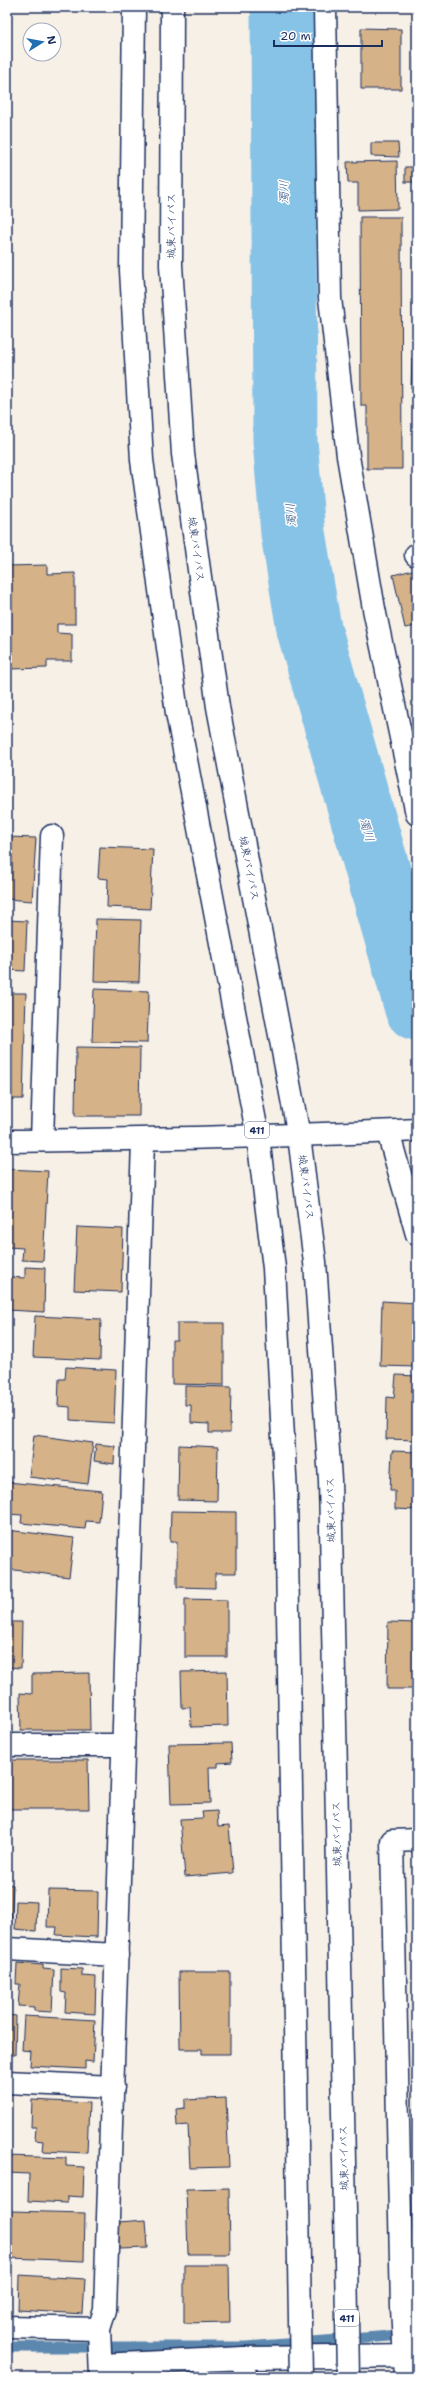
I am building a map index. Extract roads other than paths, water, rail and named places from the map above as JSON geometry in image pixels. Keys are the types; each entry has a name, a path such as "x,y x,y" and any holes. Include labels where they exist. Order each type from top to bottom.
{"main road":[{"name":"411","path":"134,7 131,270 142,460 177,713 258,1137 274,1268 286,1494 301,2377"},
{"name":"城東バイパス","path":"172,7 171,265 183,454 218,707 299,1136 315,1262 330,1480 348,2377"},
{"path":"325,7 330,298 348,456 374,609 417,814"},
{"path":"42,1140 52,836"},
{"path":"7,1141 143,1140 299,1136 417,1130"},
{"path":"388,1132 417,1234"},
{"path":"143,1140 105,2310 99,2330 101,2368 244,2368 409,2353"},
{"path":"7,1745 123,1744"},
{"path":"406,2377 409,2353 392,1841 417,1840"},
{"path":"7,1949 116,1955"},
{"path":"7,2082 113,2087"},
{"path":"7,2327 99,2330"}],"waterway":[{"name":"濁川","path":"283,7 285,441 293,533 309,629 417,1008"},
{"path":"7,2347 246,2347 417,2334"}]}
